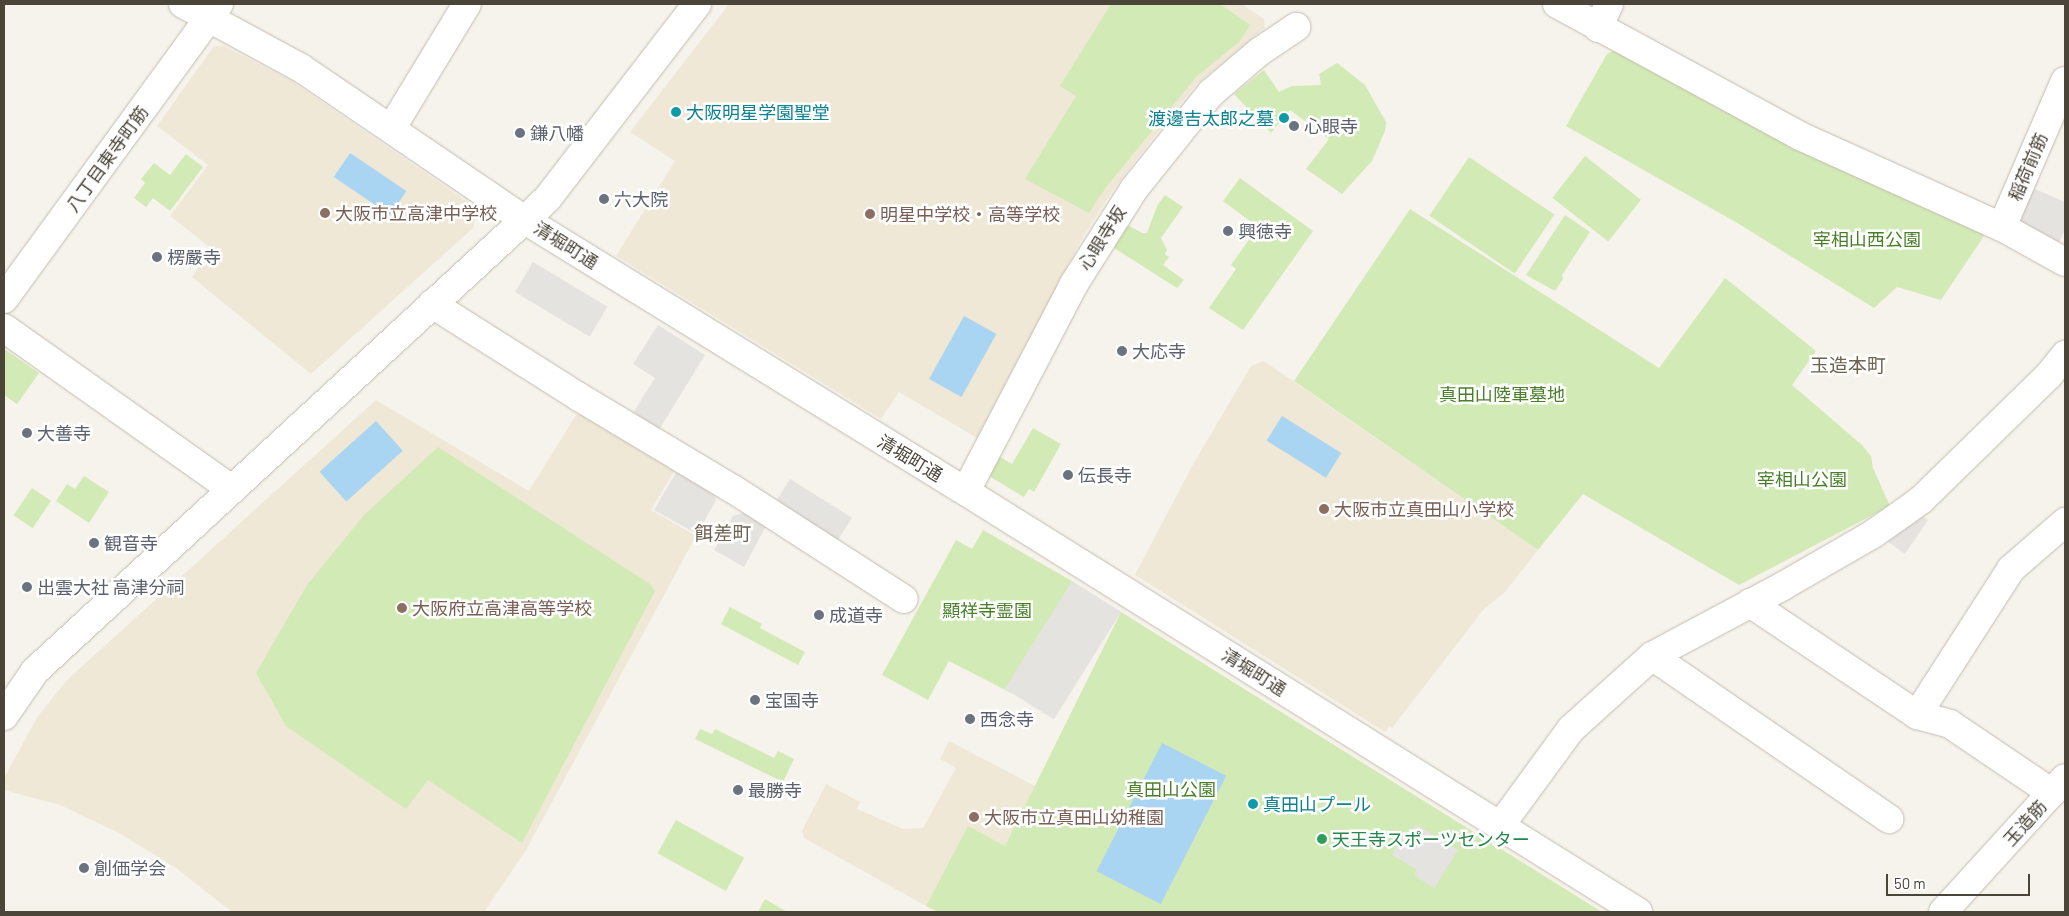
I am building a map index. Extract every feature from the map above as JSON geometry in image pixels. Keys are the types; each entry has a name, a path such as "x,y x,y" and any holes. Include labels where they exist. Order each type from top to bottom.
{"street":[{"name":"清堀町通","path":"183,4 215,11 525,220 960,488 1638,912"},
{"path":"4,715 35,671 546,199 697,4"},
{"path":"1557,4 1604,16 1800,136 2002,226 2065,262"},
{"path":"391,129 464,5"},
{"name":"八丁目東寺町筋","path":"4,300 215,11"},
{"name":"心眼寺坂","path":"960,488 970,483 1074,284 1134,189 1211,92 1259,52 1296,26"},
{"name":"稲荷前筋","path":"2002,226 2065,81"},
{"path":"432,304 579,397 733,489 904,599"},
{"path":"4,328 231,489"},
{"path":"1500,826 1571,729 1652,656 1873,534 1921,500 2049,375 2065,355"},
{"path":"1917,716 2011,569 2065,522"},
{"path":"1750,603 1917,716 1950,724 2059,785"},
{"path":"1652,656 1889,819"},
{"name":"玉造筋","path":"1943,912 2059,785"}],"shaded area":[{"name":"明星中学校・高等学校","path":"729,4 1242,4 1264,19 1265,28 1197,84 1113,190 1083,237 977,438 899,392 881,419 616,256 675,161 630,132"},
{"name":"大阪市立高津中学校","path":"214,46 224,46 290,80 478,209 473,228 311,374 192,277 211,248 170,216 208,165 157,126"},
{"path":"2030,187 2065,202 2065,230 2058,244 2021,223 2018,212"},
{"path":"533,262 608,307 590,337 515,292"},
{"path":"658,325 705,355 659,430 633,413 655,378 633,364"},
{"name":"大阪市立真田山小学校","path":"1264,361 1538,550 1504,593 1484,609 1392,728 1390,726 1385,732 1135,575 1191,468 1251,366"},
{"name":"大阪府立高津高等学校","path":"376,400 529,491 576,415 585,414 676,468 651,510 696,536 526,850 484,912 232,912 176,868 119,833 60,805 4,790 4,778 38,716 68,679"},
{"path":"678,469 712,489 716,500 697,534 654,510"},
{"path":"790,479 852,518 838,541 776,502"},
{"path":"743,513 766,526 744,567 714,550 733,516"},
{"path":"1922,516 1928,520 1905,554 1884,539 1913,519"},
{"path":"1072,581 1121,612 1054,719 1005,689"},
{"name":"大阪市立真田山幼稚園","path":"949,741 1035,786 1005,846 968,827 926,906 804,838 802,831 826,784 860,802 857,809 903,829 923,828 956,768 940,759"},
{"path":"1417,825 1458,850 1434,888 1414,875 1417,870 1392,855 1400,839"}],"green space":[{"path":"1111,4 1220,4 1250,25 1239,42 1197,76 1106,187 1089,213 1025,179 1076,96 1060,86"},
{"name":"宰相山西公園","path":"1615,50 1981,230 1984,236 1941,300 1897,287 1874,308 1739,224 1566,126 1607,54"},
{"path":"1337,63 1365,85 1386,122 1385,131 1372,161 1342,194 1306,169 1329,139 1290,110 1271,133 1234,94 1264,70 1279,92 1292,86 1321,85 1319,74"},
{"path":"186,154 203,167 170,211 153,198 146,207 134,198 145,183 141,179 154,163 170,175"},
{"path":"1585,156 1641,200 1608,241 1552,198"},
{"path":"1469,157 1554,215 1515,273 1429,216"},
{"path":"1240,178 1313,231 1243,330 1209,308 1236,269 1231,265 1258,227 1223,201"},
{"path":"1165,195 1183,207 1161,238 1167,250 1165,254 1169,257 1163,265 1184,280 1177,288 1114,248 1112,241 1124,223 1142,233 1147,233 1157,206"},
{"name":"真田山陸軍墓地","path":"1410,209 1659,368 1725,278 1816,351 1792,385 1862,445 1871,456 1873,468 1890,506 1739,585 1583,494 1538,550 1294,381"},
{"path":"1565,215 1590,232 1562,275 1563,279 1555,291 1526,275"},
{"path":"4,349 39,373 17,404 4,395"},
{"path":"1033,428 1061,444 1034,492 1029,489 1024,497 984,473 995,454 1012,464"},
{"path":"438,447 650,584 655,591 522,843 428,780 406,809 286,726 256,673 307,585 364,515"},
{"path":"84,476 109,492 89,523 56,501 67,484 75,489"},
{"path":"32,488 51,501 33,528 14,515"},
{"name":"顯祥寺霊園","path":"983,530 1072,581 1013,694 949,661 928,700 882,675 956,540 972,549"},
{"path":"730,607 762,624 760,628 805,652 798,665 721,624"},
{"name":"真田山公園","path":"1121,612 1602,912 938,912 926,906 968,826 1005,846"},
{"path":"700,729 712,734 715,729 774,758 778,751 794,759 783,782 695,739"},
{"path":"676,820 744,858 726,891 658,853"},
{"path":"765,899 787,912 758,912"}],"water":[{"path":"350,153 406,191 390,215 334,177"},
{"path":"964,316 996,334 961,397 929,379"},
{"path":"1282,416 1341,453 1326,478 1267,441"},
{"path":"376,421 403,451 346,502 320,472"},
{"path":"1162,743 1226,776 1161,904 1097,871"}],"place":[{"name":"大阪明星学園聖堂","path":"676,112"},
{"name":"渡邊吉太郎之墓","path":"1284,118"},
{"name":"心眼寺","path":"1294,126"},
{"name":"鎌八幡","path":"520,133"},
{"name":"六大院","path":"604,199"},
{"name":"大阪市立高津中学校","path":"325,213"},
{"name":"明星中学校・高等学校","path":"870,214"},
{"name":"興徳寺","path":"1228,231"},
{"name":"楞嚴寺","path":"157,257"},
{"name":"大応寺","path":"1122,351"},
{"name":"大善寺","path":"27,433"},
{"name":"伝長寺","path":"1068,475"},
{"name":"大阪市立真田山小学校","path":"1324,509"},
{"name":"観音寺","path":"94,543"},
{"name":"出雲大社 高津分祠","path":"27,587"},
{"name":"大阪府立高津高等学校","path":"402,608"},
{"name":"成道寺","path":"819,615"},
{"name":"宝国寺","path":"755,700"},
{"name":"西念寺","path":"970,719"},
{"name":"最勝寺","path":"738,790"},
{"name":"真田山プール","path":"1253,804"},
{"name":"大阪市立真田山幼稚園","path":"974,817"},
{"name":"天王寺スポーツセンター","path":"1322,839"},
{"name":"創価学会","path":"84,868"}],"district":[{"name":"玉造本町","path":"1848,365"},
{"name":"餌差町","path":"723,533"}],"park label":[{"name":"宰相山公園","path":"1802,479"}]}
